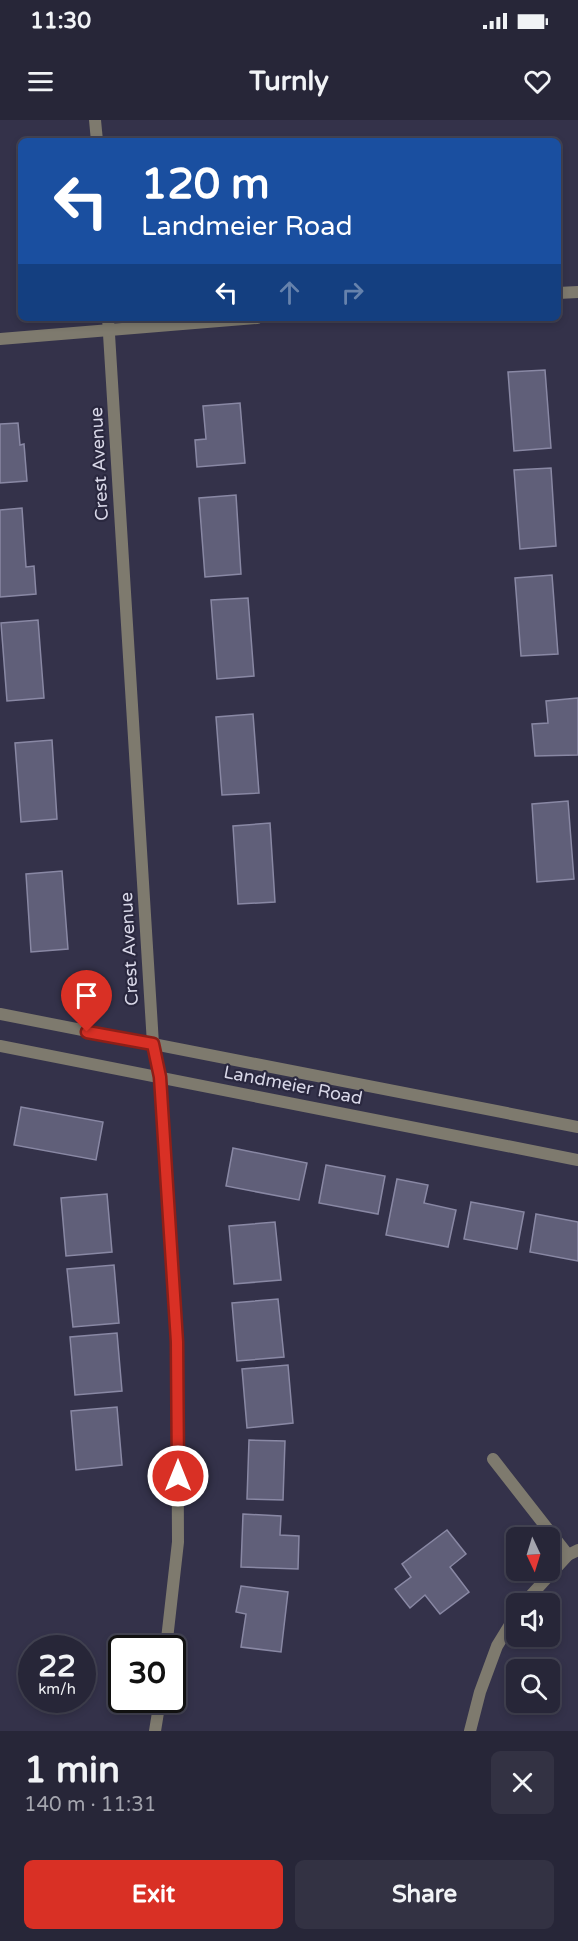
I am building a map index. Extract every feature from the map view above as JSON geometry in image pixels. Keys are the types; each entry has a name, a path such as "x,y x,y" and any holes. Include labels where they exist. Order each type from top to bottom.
{"street":[{"path":"95,120 97,138"},
{"path":"561,293 578,292"},
{"path":"0,339 109,324 183,321"},
{"name":"Crest Avenue","path":"109,324 153,1044 160,1077 177,1342 178,1542 167,1635"},
{"name":"Landmeier Road","path":"0,1014 578,1127"},
{"name":"Landmeier Road","path":"0,1046 578,1160"},
{"path":"493,1459 573,1552 534,1593"},
{"path":"470,1731 480,1692 497,1646 506,1631"},
{"path":"155,1731 158,1713"}],"building":[{"path":"545,370 551,448 514,451 508,372"},
{"path":"240,403 245,463 197,467 195,440 206,439 203,406"},
{"path":"18,423 20,445 24,444 27,481 0,483 0,424"},
{"path":"551,468 556,546 520,549 514,470"},
{"path":"236,495 241,574 205,577 199,498"},
{"path":"22,508 26,567 34,566 36,594 0,597 0,510"},
{"path":"552,575 558,654 521,656 515,578"},
{"path":"248,598 254,676 217,679 211,600"},
{"path":"38,620 44,698 7,701 1,623"},
{"path":"578,698 578,755 535,756 532,724 548,723 546,701"},
{"path":"253,714 259,793 222,795 216,717"},
{"path":"52,740 57,819 21,822 15,743"},
{"path":"568,801 574,879 537,882 532,804"},
{"path":"270,823 275,902 238,904 233,826"},
{"path":"62,871 68,949 31,952 26,874"},
{"path":"21,1107 103,1122 96,1160 14,1145"},
{"path":"233,1148 307,1163 299,1200 226,1186"},
{"path":"326,1165 385,1176 378,1214 319,1203"},
{"path":"397,1179 428,1185 424,1203 456,1210 448,1247 386,1235"},
{"path":"107,1194 112,1252 66,1256 61,1198"},
{"path":"471,1202 524,1212 517,1249 464,1239"},
{"path":"536,1214 578,1222 578,1261 530,1252"},
{"path":"275,1222 281,1280 234,1284 229,1226"},
{"path":"114,1265 119,1323 73,1327 67,1269"},
{"path":"278,1299 284,1357 237,1361 232,1303"},
{"path":"117,1333 122,1391 75,1395 70,1337"},
{"path":"288,1365 293,1423 247,1428 242,1369"},
{"path":"117,1407 122,1465 76,1470 71,1411"},
{"path":"249,1440 285,1441 283,1500 247,1499"},
{"path":"243,1514 281,1516 280,1535 299,1536 298,1569 241,1567"},
{"path":"447,1530 466,1554 450,1567 469,1592 440,1614 425,1595 410,1608 395,1589 411,1577 402,1564"},
{"path":"241,1586 288,1592 281,1652 241,1647 246,1614 236,1612"}],"route":[{"path":"87,1032 153,1044 160,1077 177,1342 178,1476"}]}
